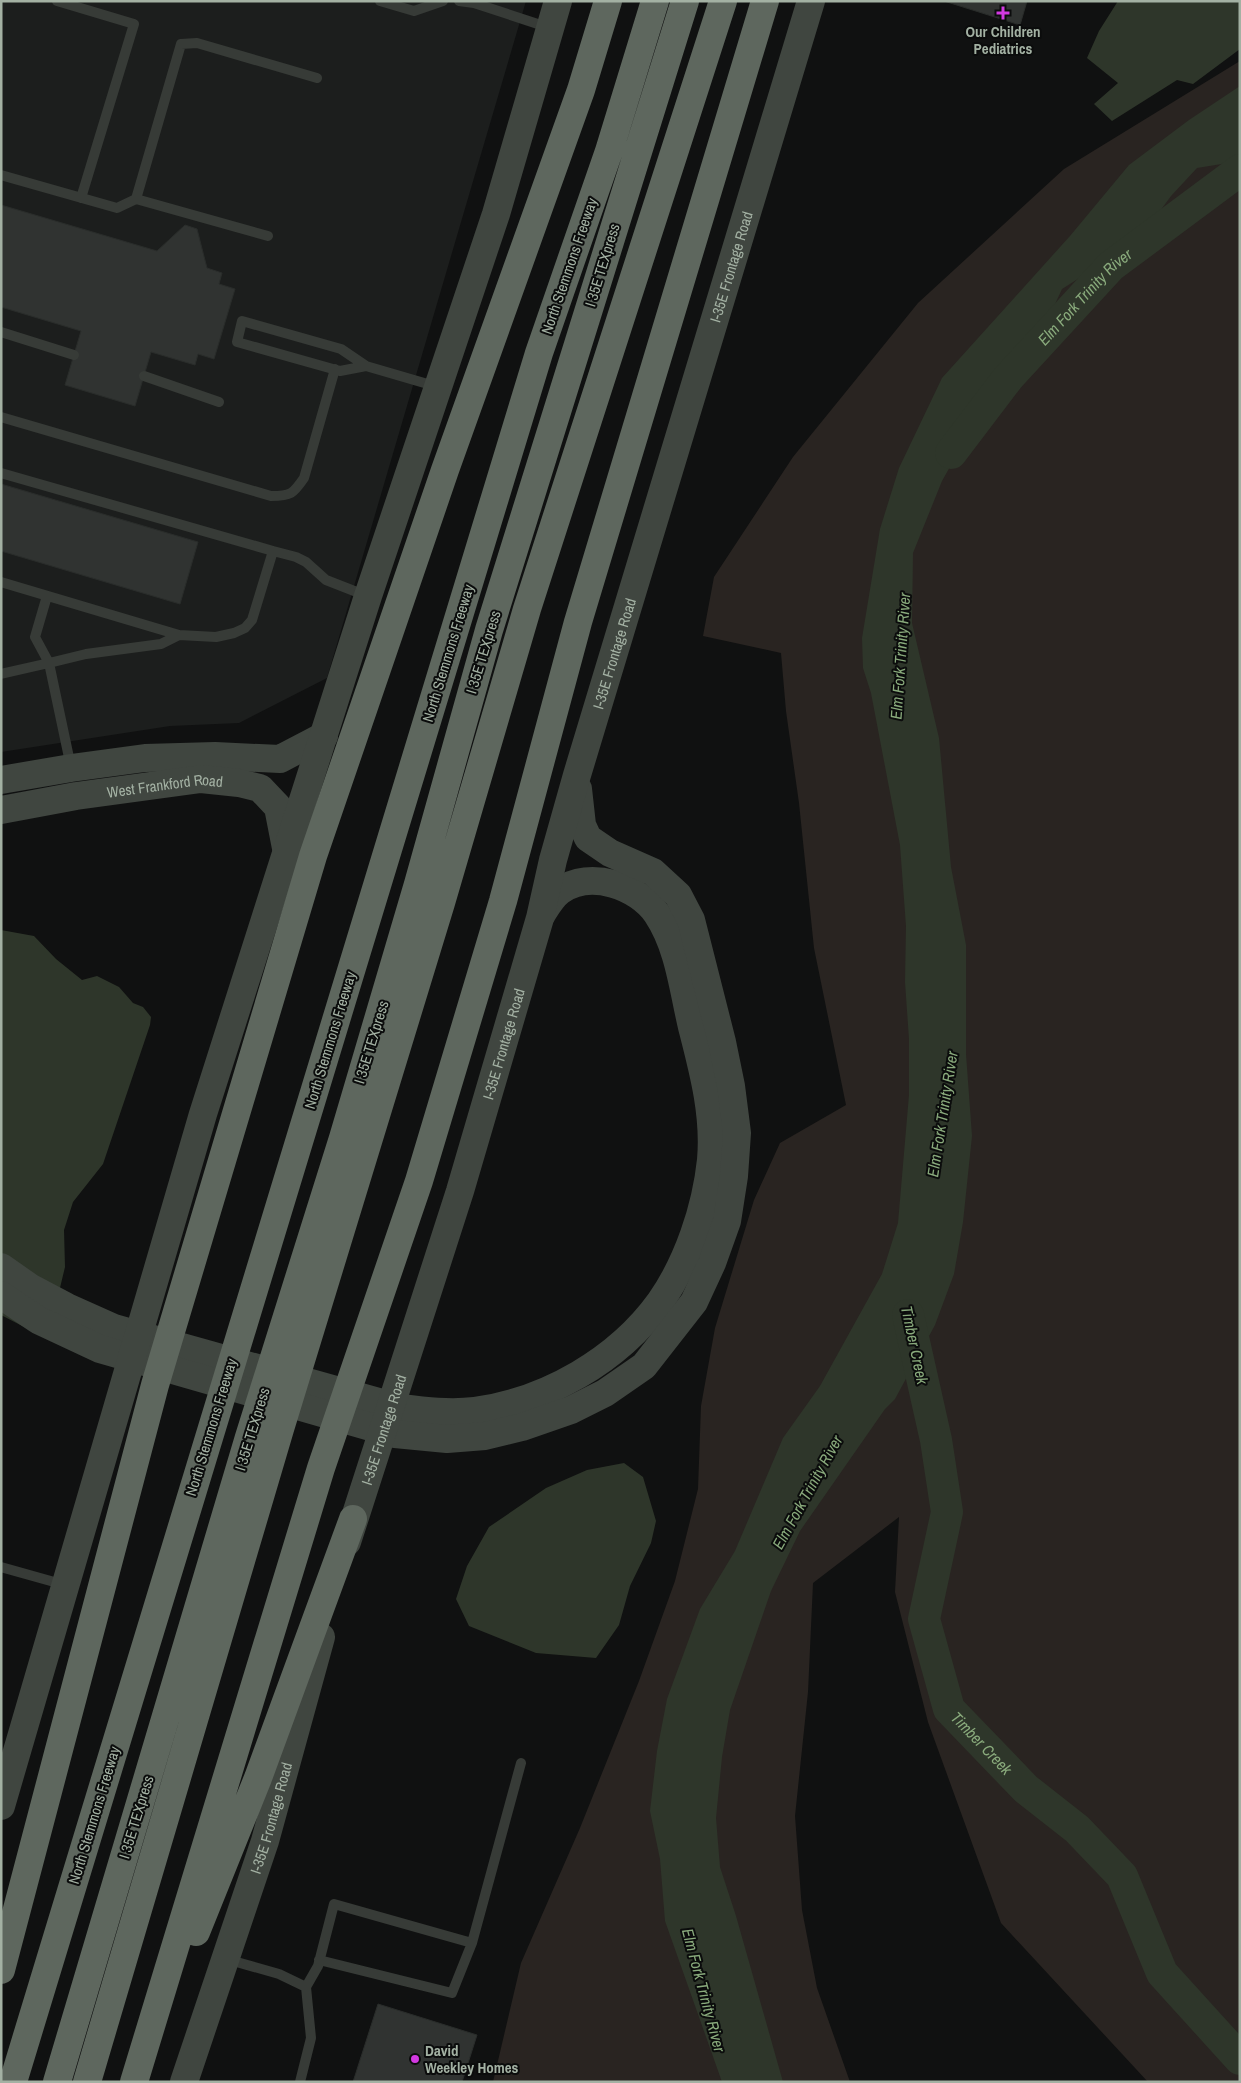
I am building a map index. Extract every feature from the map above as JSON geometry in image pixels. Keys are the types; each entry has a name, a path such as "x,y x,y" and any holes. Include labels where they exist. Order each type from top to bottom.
{"highway":[{"path":"1,1970 155,1385 313,856 445,470 581,90 608,1"},
{"name":"North Stemmons Freeway","path":"13,2082 539,353 609,151 655,1"},
{"name":"I 35E TEXpress","path":"56,2082 249,1436 354,1144 418,884 489,630 685,1"},
{"path":"87,2082 283,1420 354,1144 441,904 527,609 723,1"},
{"path":"134,2082 231,1760 322,1468 419,1181 503,900 578,622 765,1"},
{"path":"130,2082 196,1931 258,1778 353,1519"}],"main road":[{"path":"1,1806 203,1114 368,596 496,214 558,1"},
{"name":"I-35E Frontage Road","path":"184,2082 265,1841 353,1519 460,1191 540,918 552,860 577,775 812,1"},
{"name":"West Frankford Road","path":"1,780 144,758 214,756 280,759 324,736"},
{"path":"71,768 76,796"},
{"path":"1,1295 38,1320 100,1349 396,1434 447,1439 485,1436 522,1427 571,1410 605,1392 644,1366 694,1302 712,1263 727,1221 734,1176 737,1133 731,1086 722,1042 690,920 678,895 654,872 610,853 588,838 582,825 577,775"},
{"name":"West Frankford Road","path":"1,810 76,796 201,779 239,783 260,788 278,807 286,850"},
{"path":"1,1267 30,1288 114,1328 400,1408 439,1412 476,1411 517,1401 558,1386 596,1364 632,1334 654,1308 680,1266 704,1200 711,1159 711,1120 706,1085 671,939 656,913 637,895 618,884 584,882 560,891 551,900 540,918"}],"lane":[{"path":"57,1 134,24 81,198"},
{"path":"380,1 414,11 443,1"},
{"path":"459,1 474,3 551,28"},
{"path":"136,199 181,44 197,43 317,78"},
{"path":"1,175 116,208 136,199 268,236"},
{"path":"366,366 340,371 237,342 242,321 341,349 366,366 439,388"},
{"path":"1,332 74,355"},
{"path":"1,417 271,496 284,496 294,492 304,478 335,370"},
{"path":"144,376 218,402"},
{"path":"1,472 296,557 306,562 326,580 368,596"},
{"path":"1,582 179,634 216,637 245,628 252,620 273,551"},
{"path":"47,596 35,637 49,663 71,768"},
{"path":"1,674 86,654 161,644 179,634"},
{"path":"1,1567 66,1586"},
{"path":"319,1960 452,1993 472,1943 521,1763"},
{"path":"300,2082 311,2038 306,1987 319,1960 334,1904 472,1943"},
{"path":"226,1959 279,1974 306,1987"}],"shaded area":[{"path":"1,1 526,1 327,678 239,723 170,726 1,752"},
{"path":"1240,61 1240,2082 1148,2082 1001,1923 928,1722 895,1592 899,1517 813,1583 808,1692 795,1816 802,1910 817,1988 850,2082 493,2082 521,1963 580,1828 639,1681 675,1581 698,1489 701,1406 715,1328 754,1200 780,1143 846,1105 814,948 781,653 703,636 714,577 793,457 918,303 1064,169"}],"water":[{"path":"1118,1 1240,1 1240,49 1193,84 1177,80 1112,121 1094,104 1118,83 1087,58 1099,31"},
{"path":"1240,86 1240,161 1197,168 1171,196 1152,222 1134,253 1108,268 1084,275 1062,289 1050,315 1034,340 1017,357 983,408 942,481 913,553 912,623 939,738 951,867 966,945 966,1054 972,1136 963,1222 954,1274 935,1325 895,1399 885,1409 800,1531 771,1591 730,1710 722,1757 716,1818 720,1867 736,1916 783,2082 722,2082 665,1921 660,1859 650,1811 657,1751 667,1699 700,1609 735,1551 783,1438 820,1386 882,1274 898,1223 909,1095 909,1039 905,982 906,926 900,845 871,693 863,668 862,638 880,529 899,468 942,378 1070,236 1129,165 1189,120"},
{"path":"1,930 34,936 56,959 82,980 97,976 119,987 133,1003 143,1007 151,1017 150,1025 103,1164 73,1202 64,1230 65,1267 59,1292 30,1330 1,1315"},
{"path":"624,1463 643,1477 656,1521 651,1543 630,1586 619,1625 596,1658 536,1653 469,1626 456,1599 467,1566 489,1527 546,1488 587,1470"}],"building":[{"name":"Our Children Pediatrics","path":"944,1 1027,1 1020,25"},
{"path":"1,205 157,251 185,225 197,229 207,268 222,273 219,284 235,289 214,359 198,354 195,365 151,352 135,406 65,385 81,331 1,307"},
{"path":"1,484 198,542 180,604 1,551"},
{"name":"David Weekley Homes","path":"378,2004 477,2035 462,2082 353,2082"}],"waterway":[{"name":"Elm Fork Trinity River","path":"951,453 1008,378 1111,266 1240,170"},
{"name":"Timber Creek","path":"908,1315 936,1440 947,1512 924,1619 949,1709 1026,1789 1077,1829 1122,1876 1162,1973 1240,2059"}],"place":[{"name":"Our Children Pediatrics","path":"1003,13"},
{"name":"David Weekley Homes","path":"415,2059"}]}
